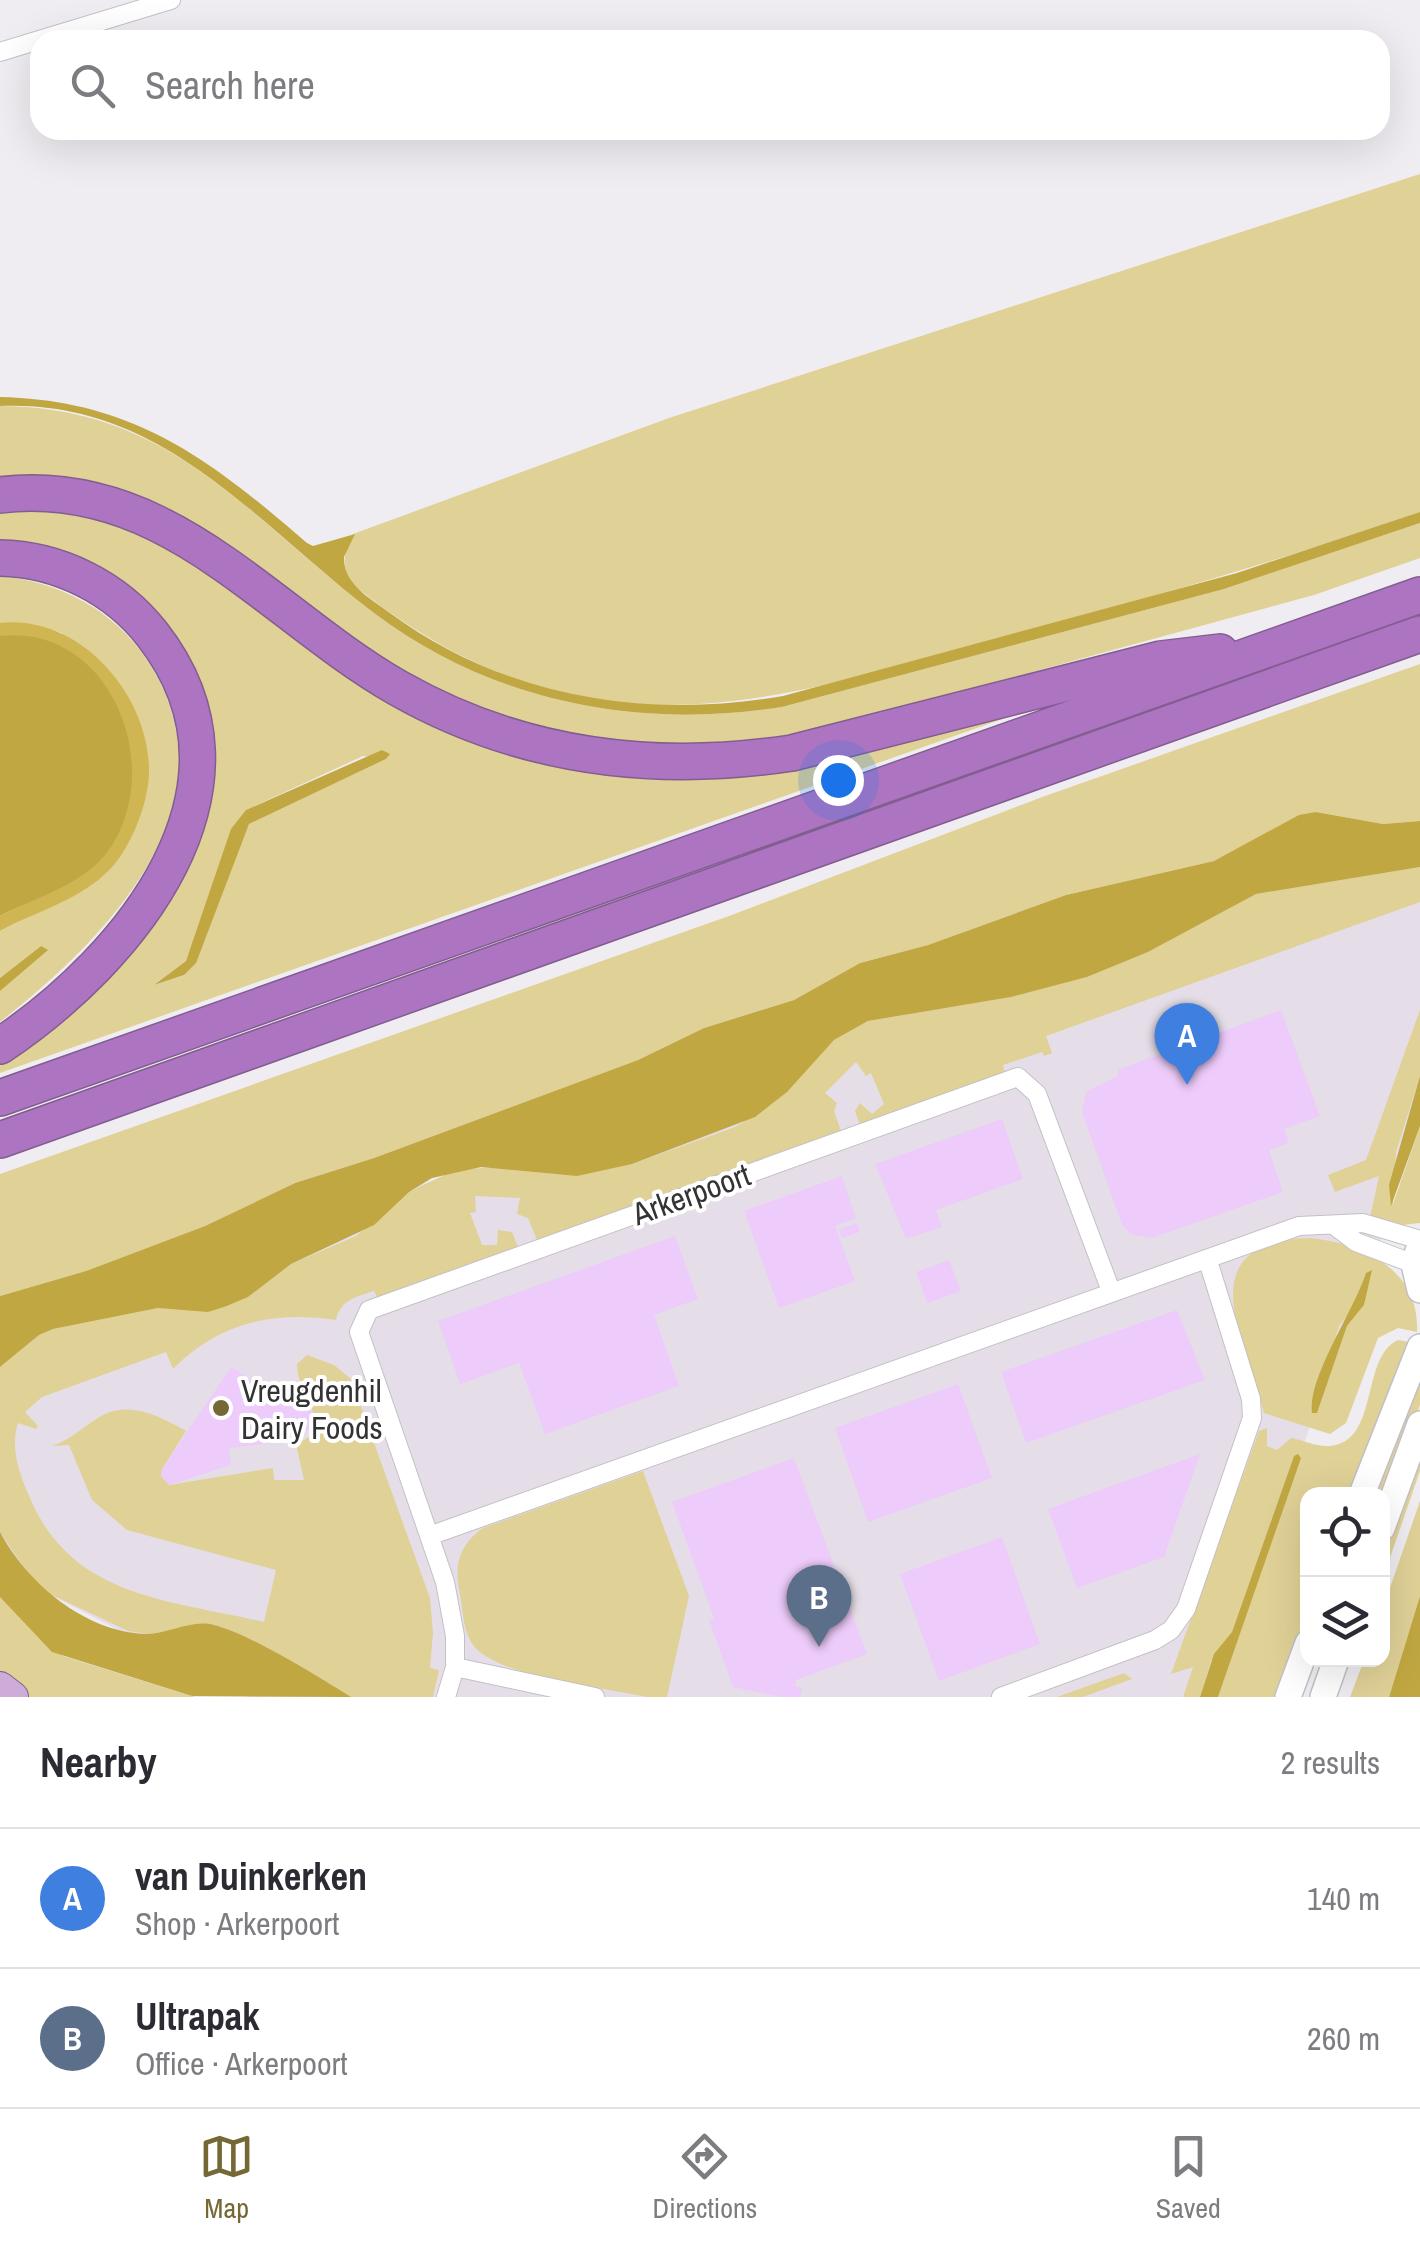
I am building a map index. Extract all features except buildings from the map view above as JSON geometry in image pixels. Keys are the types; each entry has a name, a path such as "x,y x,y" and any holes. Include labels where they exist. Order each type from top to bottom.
{"highway":[{"path":"0,496 85,498 153,519 209,550 343,652 428,704 517,740 626,762 731,762 792,753 1161,658 1286,644"},
{"path":"0,558 33,562 79,576 122,603 144,623 178,674 196,730 198,761 192,818 154,893 88,972 0,1046"},
{"path":"0,1098 1420,595"},
{"path":"0,1140 1420,634"}],"main road":[{"path":"1418,1249 1420,1290"},
{"path":"1365,1487 1420,1347"},
{"path":"1390,1506 1420,1424"},
{"path":"1288,1697 1300,1665"},
{"path":"1323,1697 1334,1667"},
{"path":"0,1687 13,1697"}],"street":[{"path":"72,30 171,0"},
{"path":"0,52 30,43"},
{"name":"Arkerpoort","path":"446,1697 455,1667 450,1606 359,1332 369,1310 1018,1076 1037,1094 1112,1291"},
{"path":"429,1536 1112,1291 1208,1262 1299,1226 1336,1226 1356,1242 1418,1249"},
{"path":"1001,1697 1155,1640 1171,1630 1186,1608 1252,1418 1252,1399 1208,1262"},
{"path":"455,1667 596,1697"}],"shaded area":[{"path":"1420,174 1420,512 1222,576 929,659 758,698 677,705 597,700 517,680 436,642 351,583 348,576 345,557 353,534 669,418"},
{"path":"0,397 90,409 130,422 202,461 313,546 355,534 344,557 353,583 434,642 528,683 628,702 731,703 783,696 1237,573 1420,512 1420,523 1224,589 782,707 674,715 621,711 517,688 467,668 420,644 374,613 247,507 159,445 111,423 58,409 0,406"},
{"path":"0,406 61,411 114,425 161,447 205,474 374,613 420,644 517,688 621,711 674,715 782,707 1224,589 1420,523 1420,558 1314,595 827,728 710,743 600,738 546,728 493,712 441,690 341,630 209,532 163,506 114,486 60,476 0,477"},
{"path":"0,504 118,515 262,600 586,765 1048,703 0,1073 0,1056 195,829 161,632 0,550","holes":["363,756 386,759 249,824 184,975 154,985 186,961 246,810"]},
{"path":"0,576 63,592 118,626 147,660 172,713 179,765 170,815 149,863 118,908 81,950 0,1022 0,991 41,946 0,978 0,931 84,890 122,854 62,633 33,624 0,623"},
{"path":"0,623 29,624 56,631 103,664 122,686 136,712 149,767 145,801 137,824 111,868 82,891 0,931 0,916 86,869 100,856 124,819 57,645 31,637 0,636"},
{"path":"0,636 38,638 71,652 97,675 117,705 129,739 132,776 126,813 101,860 75,880 0,916"},
{"path":"1420,664 1420,821 1383,824 1316,812 1214,861 1066,895 928,945 860,963 794,1000 704,1028 638,1060 374,1158 295,1183 205,1226 86,1271 0,1296 0,1174 729,916 1045,796"},
{"path":"382,750 390,754 386,759 249,824 196,963 184,975 154,985 186,961 231,829 246,810"},
{"path":"1316,812 1383,824 1420,821 1420,867 1256,894 1148,952 1087,977 1011,997 868,1021 834,1040 787,1092 755,1117 632,1164 577,1176 481,1167 432,1178 409,1192 374,1225 291,1264 248,1297 208,1312 158,1308 53,1329 39,1335 0,1367 0,1296 86,1271 205,1226 295,1183 374,1158 638,1060 704,1028 794,1000 860,963 928,945 1066,895 1214,861 1299,815"},
{"path":"1420,835 1420,1105 1372,1270 1338,1348 1213,1697 248,1697 0,1569 0,1332"},
{"path":"1420,867 1420,902 1046,1036 1052,1053 1044,1056 1042,1052 1003,1065 1005,1073 860,1125 855,1111 860,1103 872,1114 884,1104 871,1073 866,1076 856,1062 825,1093 837,1103 834,1111 841,1131 537,1240 528,1218 517,1214 520,1198 475,1196 476,1212 470,1213 482,1245 497,1245 498,1230 512,1232 518,1247 377,1297 374,1291 355,1298 341,1308 336,1320 269,1319 229,1330 209,1340 173,1369 166,1352 42,1397 25,1412 38,1426 36,1429 18,1423 15,1452 19,1470 48,1531 71,1556 128,1589 264,1622 276,1570 127,1530 92,1500 69,1445 52,1446 109,1412 132,1410 154,1415 186,1431 162,1469 161,1476 169,1485 273,1468 274,1480 304,1480 296,1444 315,1434 315,1424 297,1364 307,1355 334,1365 351,1379 430,1598 430,1668 439,1670 433,1697 351,1697 211,1624 148,1634 128,1631 50,1594 30,1577 0,1532 0,1367 39,1335 158,1308 208,1311 227,1306 248,1297 291,1264 356,1236 409,1192 455,1170 498,1167 554,1174 632,1164 735,1127 773,1103 834,1040 868,1021 1011,997 1087,977 1148,952 1256,894"},
{"path":"41,946 48,950 0,991 0,978"},
{"path":"1420,1010 1420,1076 1396,1152 1393,1204 1420,1126 1420,1223 1402,1225 1370,1217 1379,1176 1335,1192 1328,1175 1366,1160"},
{"path":"1420,1076 1420,1126 1391,1206 1389,1185"},
{"path":"1311,1238 1369,1254 1399,1277 1415,1310 1417,1332 1398,1328 1378,1338 1346,1423 1330,1434 1264,1413 1237,1326 1233,1299 1236,1275 1248,1256 1272,1243","holes":["1366,1274 1364,1305 1347,1326 1317,1412 1312,1413 1339,1326 1357,1303"]},
{"path":"1372,1270 1364,1305 1347,1326 1317,1413 1312,1413 1312,1398 1324,1363 1366,1273"},
{"path":"1398,1340 1414,1343 1353,1487 1300,1487 1300,1630 1276,1697 1218,1697 1300,1456 1294,1456 1232,1632 1211,1661 1200,1697 1183,1697 1193,1667 1171,1674 1259,1431 1267,1428 1267,1446 1277,1450 1291,1438 1324,1446 1345,1441 1356,1431 1363,1416 1378,1363 1386,1349"},
{"path":"1420,1366 1420,1405 1390,1491 1390,1487 1377,1487"},
{"path":"1420,1444 1420,1471 1390,1558 1390,1529"},
{"path":"1298,1454 1301,1458 1218,1697 1200,1697 1214,1654 1232,1632 1294,1456"},
{"path":"643,1471 689,1596 667,1697 647,1697 551,1679 501,1664 483,1654 466,1630 458,1580 461,1554 469,1540 483,1528"},
{"path":"1420,1501 1420,1596 1389,1697 1350,1697 1361,1667 1390,1667 1390,1588"},
{"path":"0,1532 42,1586 101,1624 146,1634 197,1624 214,1625 265,1647 351,1697 192,1696 52,1652 0,1597"},
{"path":"1420,1596 1420,1697 1389,1697"},
{"path":"0,1597 63,1656 195,1697 30,1697 0,1678"},
{"path":"1124,1673 1132,1679 1083,1697 1057,1697"}],"place":[{"name":"van Duinkerken","path":"1187,1085"},
{"name":"Vreugdenhil Dairy Foods","path":"221,1408"},
{"name":"Ultrapak","path":"819,1647"}]}
